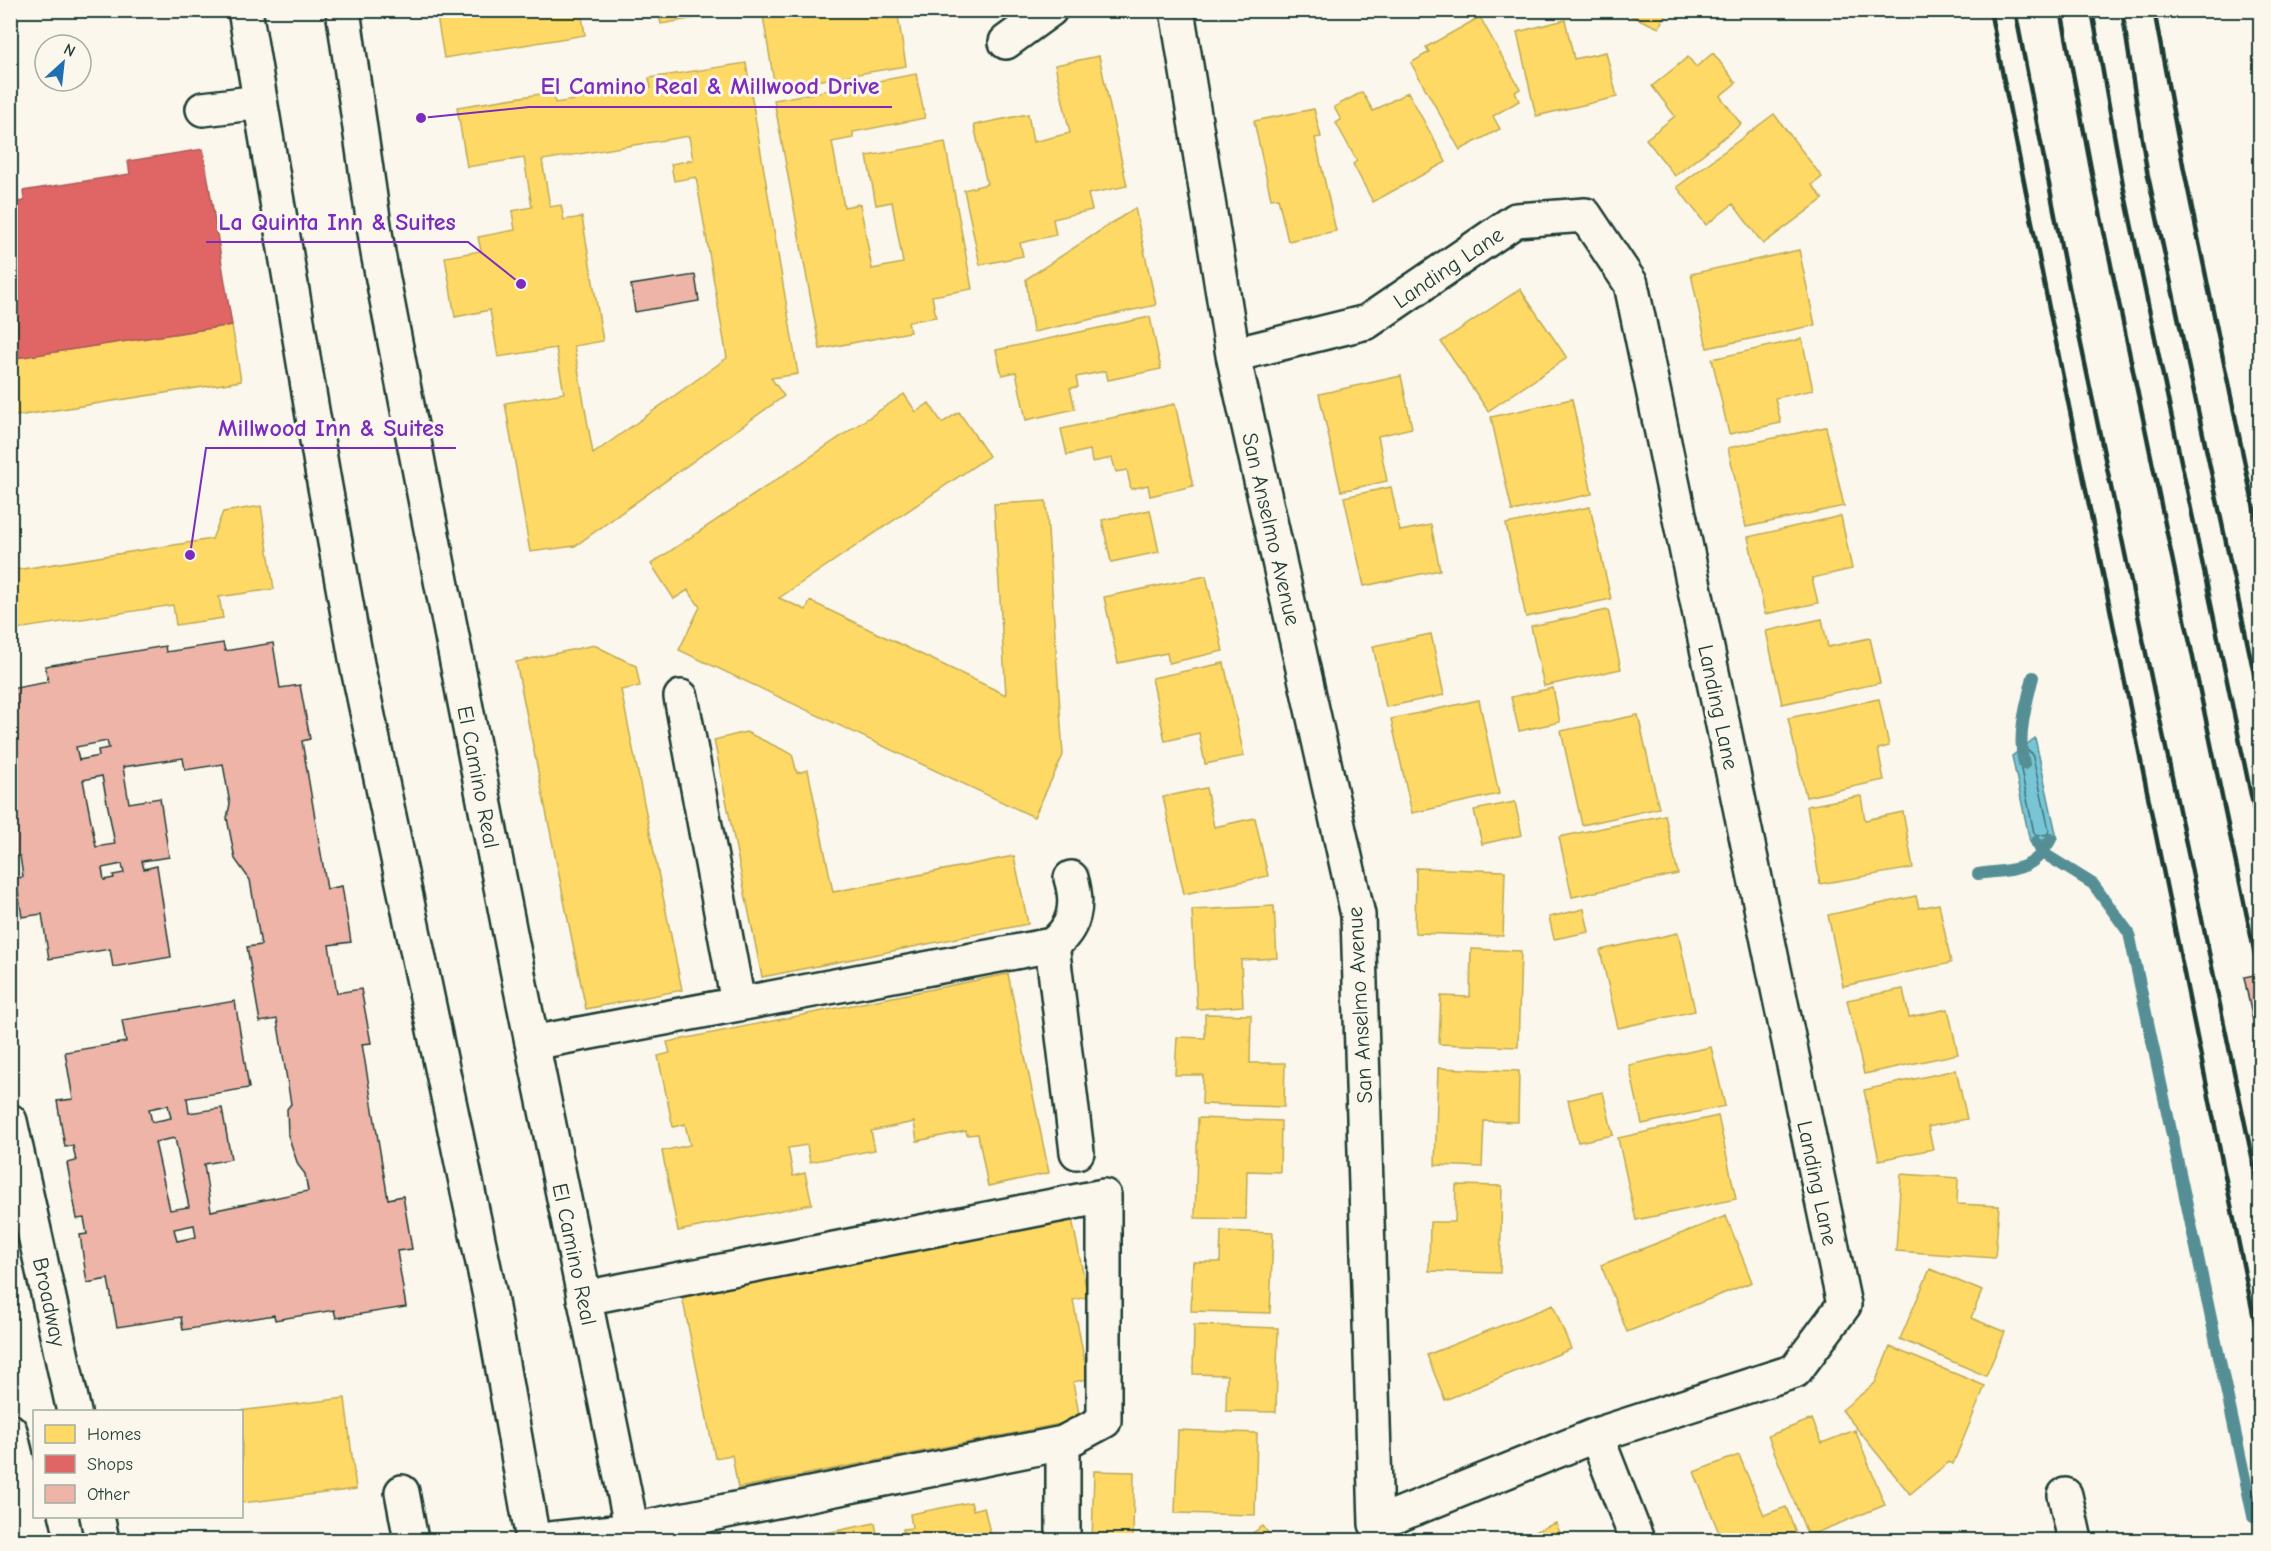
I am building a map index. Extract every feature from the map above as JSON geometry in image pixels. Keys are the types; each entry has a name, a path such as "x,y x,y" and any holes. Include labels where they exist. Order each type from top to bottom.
{"street":[{"path":"245,10 323,476 355,652 490,1296 533,1540"},
{"name":"El Camino Real","path":"343,10 378,253 532,1043 633,1535"},
{"path":"1006,42 1050,10"},
{"name":"San Anselmo Avenue","path":"1177,10 1233,355 1358,915 1376,1524 1596,1435"},
{"path":"203,109 260,102"},
{"name":"Landing Lane","path":"1233,355 1367,322 1516,220 1585,215 1631,284 1844,1305 1795,1371 1596,1435"},
{"path":"681,697 738,1003"},
{"path":"532,1043 1052,945 1071,925 1076,905 1071,878"},
{"path":"1052,945 1077,1152"},
{"name":"Broadway","path":"10,1121 74,1410"},
{"path":"541,1540 633,1535 1064,1443 1104,1421 1104,1196 584,1298"},
{"path":"10,1431 36,1540"},
{"path":"1596,1435 1638,1540"},
{"path":"1063,1540 1064,1443"},
{"path":"402,1492 411,1540"},
{"path":"2065,1495 2075,1540"},
{"path":"97,1518 102,1540"}],"water":[{"path":"2035,738 2057,838 2030,842 2012,756"}],"building: Homes":[{"path":"436,10 581,10 585,35 444,58"},
{"path":"658,10 743,10 661,24"},
{"path":"762,10 897,10 906,66 775,88"},
{"path":"1618,10 1667,10 1659,28"},
{"path":"1480,17 1520,89 1515,92 1519,101 1493,116 1500,129 1460,150 1411,63 1429,52 1426,47"},
{"path":"1565,20 1574,59 1606,52 1617,97 1536,116 1517,32"},
{"path":"1713,53 1736,83 1720,96 1741,124 1675,176 1646,139 1675,116 1652,86 1688,57 1696,67"},
{"path":"1099,56 1127,186 1088,194 1092,210 1053,219 1056,235 1020,243 1023,256 980,265 964,190 987,184 974,125 1028,114 1033,142 1070,133 1055,65"},
{"path":"746,63 798,374 771,378 784,396 575,546 530,552 505,403 564,393 556,348 498,357 490,310 455,317 445,257 481,251 478,237 515,230 512,211 532,207 524,158 467,167 457,107 553,92 555,103 651,88 649,78","holes":["689,136 693,160 671,164 674,181 696,177 727,358 593,454 574,346 603,341 582,217 564,220 561,205 550,207 542,160"]},
{"path":"916,74 925,118 853,132 853,138 832,142 844,207 860,204 872,269 903,263 892,202 876,205 867,156 945,142 972,289 932,296 936,317 908,322 910,332 820,349 774,100"},
{"path":"1362,92 1373,111 1408,92 1446,162 1373,202 1353,164 1357,161 1336,123 1341,120 1334,107"},
{"path":"1314,109 1321,137 1315,138 1336,231 1288,241 1278,198 1271,199 1254,121"},
{"path":"1774,114 1822,177 1812,185 1823,199 1763,244 1733,204 1706,225 1677,187"},
{"path":"1135,208 1156,305 1033,332 1026,279"},
{"path":"1799,250 1815,325 1707,348 1691,274"},
{"path":"1520,289 1567,358 1488,411 1441,342"},
{"path":"1150,317 1161,369 1108,380 1106,371 1076,377 1078,387 1070,388 1075,409 1026,420 1016,372 1002,375 996,350"},
{"path":"232,325 241,381 10,417 10,359"},
{"path":"1802,339 1813,390 1775,398 1781,423 1729,434 1712,359"},
{"path":"1401,376 1412,428 1378,436 1387,481 1341,491 1319,394"},
{"path":"904,394 916,412 929,403 942,423 959,412 989,456 779,598 806,610 810,601 1006,695 994,504 1046,501 1063,755 1034,817 679,650 700,607 688,590 674,599 651,564"},
{"path":"1572,399 1592,494 1512,511 1491,417"},
{"path":"1175,404 1193,486 1150,496 1148,485 1131,489 1127,470 1116,472 1112,458 1092,462 1090,450 1067,455 1061,429"},
{"path":"1826,427 1844,506 1746,527 1728,448"},
{"path":"1391,487 1400,531 1431,525 1440,570 1364,586 1344,497"},
{"path":"261,506 274,589 219,597 223,618 176,625 173,605 10,630 10,571 212,539 223,512"},
{"path":"1590,507 1611,599 1526,617 1506,524"},
{"path":"1150,510 1159,552 1111,562 1102,520"},
{"path":"1841,516 1852,569 1812,578 1818,603 1765,614 1748,537"},
{"path":"1206,576 1223,651 1169,663 1167,653 1118,663 1104,597"},
{"path":"1608,610 1621,669 1544,686 1531,626"},
{"path":"1822,619 1828,647 1870,638 1880,683 1782,704 1766,631"},
{"path":"1431,634 1444,695 1386,707 1373,646"},
{"path":"594,645 636,666 640,686 621,690 682,990 586,1009 516,662"},
{"path":"1224,663 1244,756 1205,764 1199,733 1165,741 1152,678"},
{"path":"1553,688 1560,722 1519,731 1511,697"},
{"path":"1879,699 1889,746 1878,749 1884,780 1806,797 1788,718"},
{"path":"1479,700 1499,794 1412,813 1391,719"},
{"path":"1638,715 1659,808 1582,825 1561,731"},
{"path":"746,732 792,754 797,773 808,770 833,892 1014,856 1028,924 762,977 714,740"},
{"path":"1206,788 1214,827 1255,818 1268,876 1184,894 1163,797"},
{"path":"1861,796 1865,820 1903,812 1913,868 1820,884 1807,806"},
{"path":"1515,802 1522,835 1482,844 1474,810"},
{"path":"1665,815 1678,874 1572,897 1559,837"},
{"path":"1416,868 1505,871 1503,936 1415,933"},
{"path":"1916,896 1919,908 1939,904 1951,963 1843,986 1828,915"},
{"path":"1274,906 1277,958 1241,960 1243,1006 1197,1009 1192,910"},
{"path":"1584,909 1589,932 1554,939 1549,917"},
{"path":"1678,933 1695,1011 1618,1028 1600,950"},
{"path":"1471,949 1521,951 1518,1047 1439,1044 1441,996 1470,997"},
{"path":"1008,974 1049,1173 988,1186 978,1134 967,1135 966,1131 917,1141 914,1122 871,1131 875,1150 810,1162 807,1145 788,1148 793,1176 805,1173 812,1204 678,1231 662,1151 690,1145 685,1124 673,1127 658,1056 670,1053 667,1042"},
{"path":"1903,989 1909,1017 1948,1009 1958,1054 1864,1074 1847,1000"},
{"path":"1205,1014 1251,1015 1250,1063 1285,1063 1284,1107 1202,1104 1203,1075 1175,1075 1177,1037 1205,1038"},
{"path":"1711,1047 1725,1106 1642,1124 1629,1065"},
{"path":"1438,1068 1519,1071 1518,1122 1484,1121 1482,1167 1435,1165"},
{"path":"1956,1070 1967,1119 1928,1127 1933,1149 1879,1160 1864,1090"},
{"path":"1603,1092 1613,1135 1578,1142 1568,1100"},
{"path":"1718,1116 1736,1199 1636,1220 1618,1138"},
{"path":"1198,1118 1281,1121 1280,1172 1247,1171 1246,1219 1195,1218"},
{"path":"1901,1174 1958,1178 1957,1204 1999,1206 1995,1258 1896,1251"},
{"path":"1456,1185 1502,1186 1500,1273 1429,1271 1430,1222 1455,1222"},
{"path":"1726,1216 1752,1282 1627,1332 1601,1265"},
{"path":"1072,1219 1088,1297 1073,1300 1088,1379 1073,1382 1080,1420 738,1488 732,1455 715,1458 682,1296"},
{"path":"1221,1231 1273,1233 1270,1313 1191,1311 1193,1262 1220,1262"},
{"path":"1930,1269 1982,1291 1971,1318 2005,1332 1986,1376 1900,1339"},
{"path":"1553,1305 1571,1349 1445,1400 1427,1355"},
{"path":"1194,1325 1278,1328 1276,1412 1226,1411 1227,1375 1193,1374"},
{"path":"1890,1347 1985,1386 1953,1464 1949,1462 1910,1494 1842,1410 1875,1383"},
{"path":"345,1398 356,1489 243,1503 243,1410"},
{"path":"1812,1419 1822,1443 1855,1430 1885,1505 1808,1536 1768,1436"},
{"path":"1178,1430 1257,1433 1255,1515 1175,1513"},
{"path":"1739,1455 1764,1515 1786,1507 1799,1540 1722,1540 1694,1472"},
{"path":"1094,1471 1134,1472 1133,1540 1092,1540"},
{"path":"971,1502 973,1510 984,1507 991,1537 979,1540 904,1540 903,1529 912,1528 910,1514"},
{"path":"875,1523 878,1540 807,1540 806,1537"},
{"path":"1556,1523 1563,1540 1514,1540"},
{"path":"1263,1526 1273,1540 1242,1540"}],"building: Shops":[{"path":"203,149 232,325 10,359 10,203 24,201 23,191 130,174 128,161"}],"building: Other":[{"path":"695,275 699,301 635,312 631,285"},
{"path":"223,643 225,651 273,643 280,688 300,685 310,739 302,741 327,889 342,886 351,942 329,945 337,993 361,989 371,1043 362,1044 388,1199 403,1196 412,1249 397,1251 406,1307 336,1318 334,1310 275,1320 274,1315 183,1330 181,1317 117,1327 108,1279 87,1283 80,1235 87,1234 84,1218 77,1219 67,1163 76,1161 73,1146 65,1147 57,1101 73,1099 65,1052 126,1042 122,1020 235,1001 249,1088 187,1098 189,1113 222,1108 231,1159 204,1164 211,1211 308,1191 305,1174 298,1165 288,1135 287,1109 291,1104 277,1019 260,1022 247,947 261,945 250,880 235,859 227,818 230,804 223,764 185,770 183,758 123,767 129,803 160,798 169,857 142,861 144,869 157,866 171,957 113,967 110,949 49,959 42,914 22,917 16,878 23,877 20,856 12,857 10,848 10,689 48,682 45,666 165,646 166,652","holes":["107,741 109,748 98,750 99,756 79,760 76,747","102,776 115,844 96,847 83,780","122,864 124,873 104,880 102,868","168,1105 171,1118 152,1122 149,1109","175,1138 189,1207 170,1210 155,1142","194,1225 196,1237 177,1241 174,1229"]},
{"path":"2260,974 2260,1055 2244,977"}],"waterway":[{"path":"2024,764 2022,732 2033,677"},
{"path":"1978,874 2012,870 2029,864 2037,858 2051,839"},
{"path":"2036,842 2043,853 2093,884 2129,933 2253,1516"}],"railway":[{"path":"1990,10 2260,1348"},
{"path":"2015,10 2071,297 2260,1195"},
{"path":"2061,10 2092,174 2259,974"},
{"path":"2092,10 2123,185 2260,838"},
{"path":"2122,10 2147,171 2260,702"},
{"path":"2154,10 2184,170 2260,537"}],"place":[{"name":"El Camino Real & Millwood Drive","path":"421,118"},
{"name":"La Quinta Inn & Suites","path":"521,284"},
{"name":"Millwood Inn & Suites","path":"190,555"}]}
